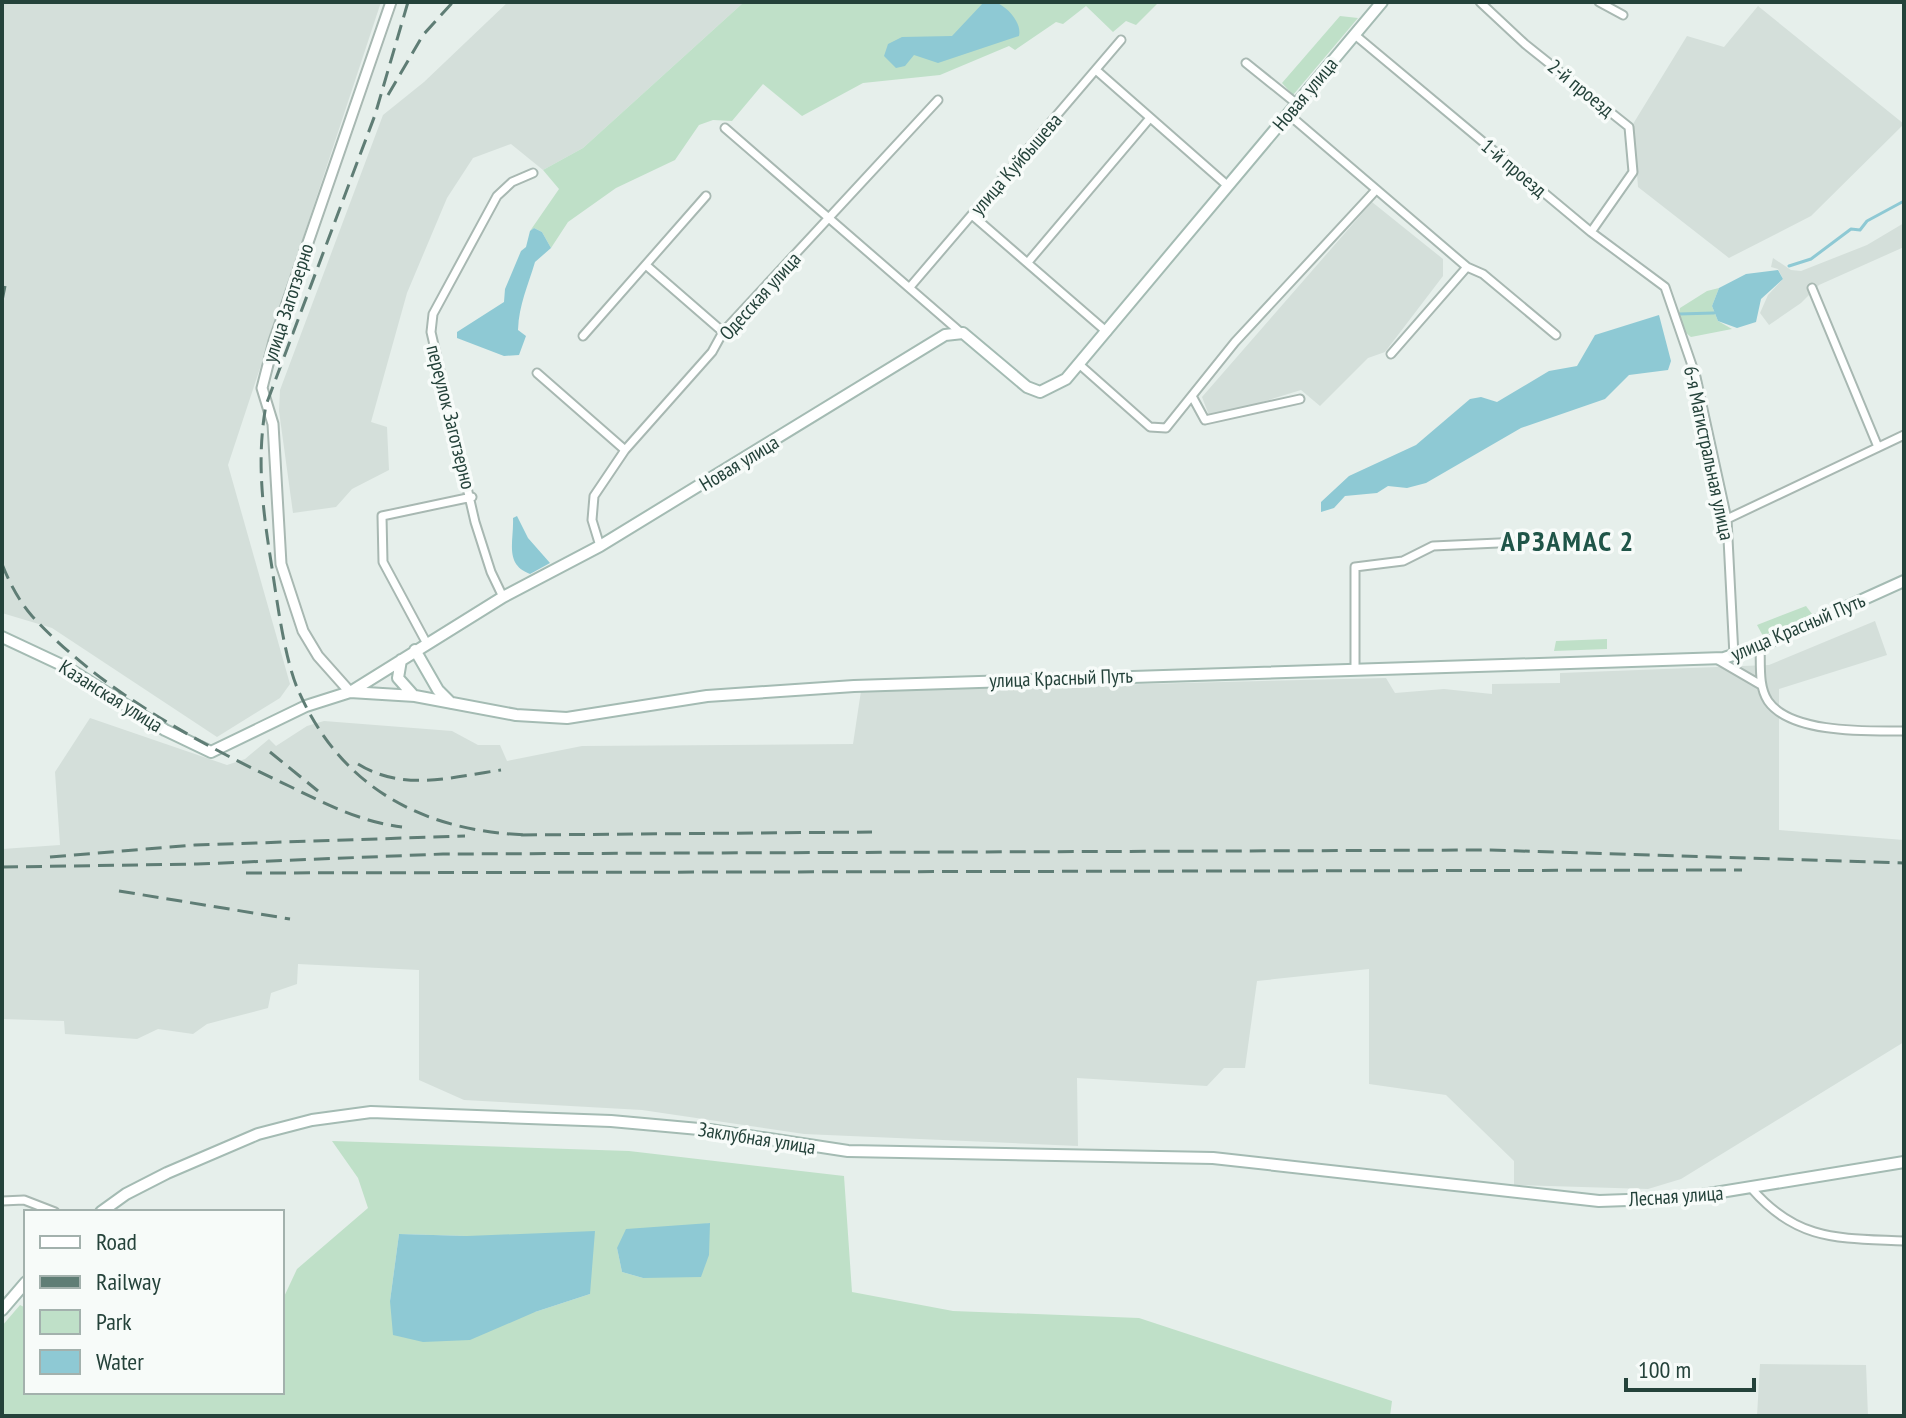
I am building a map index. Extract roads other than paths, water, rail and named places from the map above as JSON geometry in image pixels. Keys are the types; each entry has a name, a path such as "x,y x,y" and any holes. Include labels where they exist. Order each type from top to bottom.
{"main road":[{"name":"Новая улица","path":"350,692 426,642 600,546 945,335 959,331 1013,378 1040,392 1056,387 1080,365 1382,2"},
{"name":"улица Красный Путь","path":"220,750 306,706 350,692 415,696 516,715 567,718 707,696 767,691 1717,659 1760,646 1904,581"},
{"name":"Казанская улица","path":"2,637 66,667 188,743 211,752 220,750"},
{"path":"415,650 438,690 451,703"},
{"path":"401,660 398,678 415,696"},
{"name":"Заклубная улица","path":"104,1210 126,1194 167,1173 258,1134 312,1120 371,1112 611,1121 710,1130 802,1146 863,1152 1213,1158 1432,1183"},
{"path":"1752,1189 1904,1162"},
{"name":"Лесная улица","path":"1432,1183 1599,1201 1684,1198 1752,1189"},
{"path":"2,1310 24,1284"}],"street":[{"name":"улица Заготзерно","path":"350,692 310,643 285,576 276,525 273,424 262,388 274,341 391,2"},
{"name":"2-й проезд","path":"1480,2 1525,44 1629,127 1633,172 1591,232"},
{"path":"1599,2 1623,15"},
{"name":"1-й проезд","path":"1355,35 1591,232 1657,279 1671,301"},
{"name":"улица Куйбышева","path":"910,287 1121,40"},
{"path":"1246,63 1297,104"},
{"path":"1096,70 1228,186"},
{"name":"Одесская улица","path":"600,546 592,520 594,496 625,450 712,352 723,332 832,218 938,100"},
{"path":"1288,114 1467,267 1483,274 1556,335"},
{"path":"1029,261 1150,118"},
{"path":"725,128 959,331"},
{"name":"переулок Заготзерно","path":"503,597 491,572 431,332 433,314 497,196 512,182 533,173"},
{"path":"1080,365 1150,427 1166,428 1235,342 1376,190"},
{"path":"583,336 706,196"},
{"path":"972,215 1029,261 1107,332"},
{"path":"647,266 723,332"},
{"path":"1391,354 1467,267"},
{"path":"1812,288 1878,447"},
{"name":"6-я Магистральная улица","path":"1671,301 1702,399 1727,519 1734,656"},
{"path":"537,373 625,450"},
{"path":"1193,398 1205,420 1300,399"},
{"path":"1727,519 1904,435"},
{"path":"426,642 383,562 382,516 472,497"},
{"path":"1355,669 1355,567 1403,561 1433,546 1520,542"},
{"path":"1760,646 1761,685 1769,703 1795,719 1853,731 1904,731"},
{"path":"1717,659 1761,685"},
{"name":"Лесная улица","path":"1752,1189 1790,1223 1824,1237 1904,1241"},
{"path":"2,1201 24,1200 50,1210"}],"water":[{"path":"995,2 1013,16 1019,36 938,63 914,55 905,66 896,68 884,56 888,44 902,37 952,36 983,3"},
{"path":"534,228 542,232 551,248 535,262 524,295 518,330 526,336 519,355 504,356 457,338 457,332 504,302 505,289"},
{"path":"1778,270 1783,279 1761,299 1756,322 1737,328 1718,321 1712,306 1719,288 1746,274"},
{"path":"1659,315 1671,361 1668,370 1629,375 1605,399 1521,428 1426,483 1407,488 1388,486 1377,493 1345,496 1334,508 1321,512 1321,502 1349,476 1416,445 1470,399 1481,397 1497,402 1549,371 1577,366 1595,335"},
{"path":"517,516 528,538 550,563 530,574 522,570 513,558 513,518"},
{"path":"710,1223 709,1255 701,1277 643,1278 622,1272 617,1248 626,1229"},
{"path":"595,1231 590,1294 535,1312 470,1340 423,1342 393,1335 390,1301 399,1234 467,1236"}],"waterway":[{"path":"1789,266 1811,259 1851,229 1860,230 1867,221 1904,201"},
{"path":"1679,314 1714,313"}],"railway":[{"path":"408,2 375,115 266,405 261,466 269,547 282,631 294,679 317,726 339,756 393,800 424,815 458,826 532,835"},
{"path":"388,95 423,35 453,2"},
{"path":"2,301 5,286"},
{"path":"2,564 23,604 59,643 88,668 152,713 220,752 330,806 358,817 402,827"},
{"path":"270,752 318,791"},
{"path":"358,764 375,773 410,780 446,779 501,770"},
{"path":"521,835 872,832"},
{"path":"50,857 195,845 465,836"},
{"path":"2,867 197,864 443,854 1490,850 1904,863"},
{"path":"246,873 1742,870"},
{"path":"119,891 290,919"}],"district":[{"name":"АРЗАМАС 2","path":"1568,541"}]}
